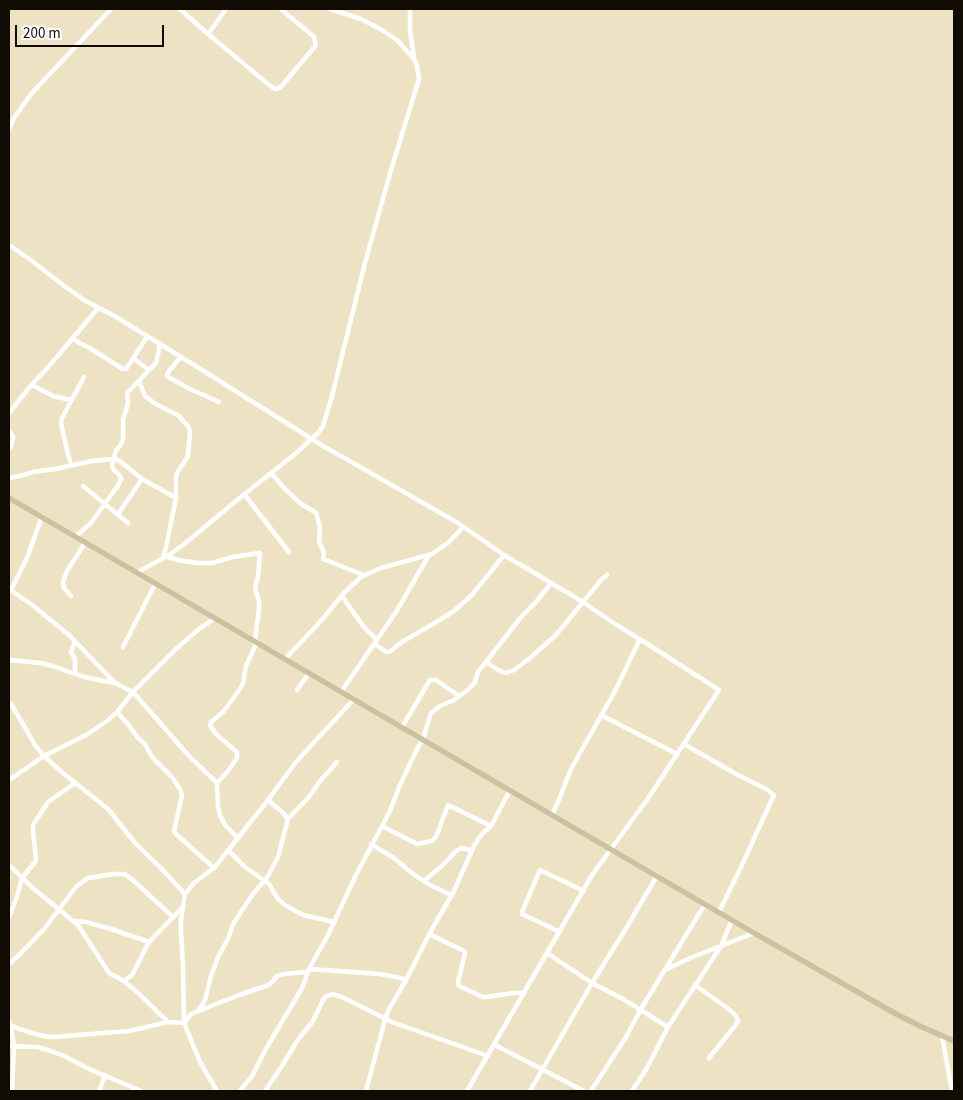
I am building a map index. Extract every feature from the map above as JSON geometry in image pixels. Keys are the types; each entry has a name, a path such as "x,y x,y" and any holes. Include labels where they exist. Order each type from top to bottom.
{"main road":[{"path":"9,498 754,933 898,1015 954,1040"}],"street":[{"path":"9,129 14,118 31,94 111,9"},
{"path":"180,9 275,89 280,88 316,45 314,37 281,9"},
{"path":"208,34 226,9"},
{"path":"330,9 361,20 388,34 402,44 414,59"},
{"path":"136,573 183,545 312,439 323,426 365,263 419,83 410,30 410,9"},
{"path":"9,245 98,308 116,317 312,439 463,527 504,555 583,602 718,690 649,797 596,870 467,1091"},
{"path":"9,413 98,308"},
{"path":"73,339 123,369 132,360 146,337"},
{"path":"75,537 91,523 121,479 112,468 116,450 123,439 123,420 128,403 127,393 156,363 160,345"},
{"path":"181,357 167,374 168,377 199,394 219,402"},
{"path":"132,360 137,360 149,370"},
{"path":"71,465 61,423 84,377"},
{"path":"139,381 149,400 180,416 189,428 188,456 177,473 176,498 164,557"},
{"path":"32,385 53,396 71,400"},
{"path":"9,431 13,437 9,449"},
{"path":"9,478 96,460 114,459 123,463 142,479 176,498"},
{"path":"271,473 300,503 316,513 320,527 320,544 324,552 323,559 364,574"},
{"path":"118,514 142,479"},
{"path":"83,486 128,523"},
{"path":"244,494 289,552"},
{"path":"42,516 27,558 10,590 43,613 75,641 115,684"},
{"path":"285,659 364,574 429,555 449,542 463,527"},
{"path":"72,596 64,588 63,582 67,571 85,543"},
{"path":"164,557 198,563 212,563 233,557 260,553 258,577 255,586 259,601 256,642 246,666 246,674 240,689 223,712 210,723 216,734 237,752 237,758 217,783 217,799 220,816 226,826 238,838"},
{"path":"341,692 396,612 429,555"},
{"path":"342,596 376,642 386,652 389,652 402,642 454,611 472,595 504,555"},
{"path":"486,662 503,672 514,670 556,635 607,575"},
{"path":"240,1091 252,1076 302,988 308,971 341,909 423,739 430,715 433,711 470,688 475,682 478,672 550,583"},
{"path":"124,647 156,584"},
{"path":"9,780 44,756 86,735 107,721 133,692 199,629 215,618"},
{"path":"552,815 571,769 615,691 640,639"},
{"path":"75,641 71,652 74,659 75,673"},
{"path":"9,660 58,667 115,684 133,692 189,756 217,783"},
{"path":"297,690 309,673"},
{"path":"402,727 430,680 436,680 459,696"},
{"path":"217,1091 200,1062 184,1022 181,920 185,894 194,883 214,868 296,762 354,699"},
{"path":"11,704 35,745 44,756 108,809 136,844 185,894"},
{"path":"117,712 145,744 152,757 172,776 180,789 182,795 174,831 214,868"},
{"path":"601,715 677,754"},
{"path":"684,744 774,795 719,912"},
{"path":"198,1012 205,1000 218,957 228,939 233,924 268,876 278,857 288,819 309,797 337,762"},
{"path":"9,917 22,878 32,867 36,858 32,832 34,824 48,802 75,783"},
{"path":"366,1091 389,1009 451,896 472,851 481,835 491,826 510,790"},
{"path":"268,800 288,819"},
{"path":"382,826 417,844 432,841 436,837 448,805 491,826"},
{"path":"371,844 394,858 413,874 451,896"},
{"path":"424,881 456,851 462,848 472,851"},
{"path":"228,850 244,866 269,884 278,898 285,904 303,914 334,922"},
{"path":"9,865 78,925 109,973 124,981 168,1022"},
{"path":"560,932 522,914 540,870 584,891"},
{"path":"9,964 31,943 60,910 76,887 89,878 125,874 173,917"},
{"path":"530,1091 592,983 657,876"},
{"path":"591,1091 626,1037 705,904"},
{"path":"124,981 132,975 149,942 183,907"},
{"path":"632,1091 647,1068 668,1027 721,946 732,920"},
{"path":"73,921 86,922 149,942"},
{"path":"665,971 690,958 754,933"},
{"path":"429,934 464,951 458,982 459,986 483,997 512,993 523,994"},
{"path":"547,953 592,983 641,1009 668,1027"},
{"path":"12,1091 10,1023 44,1036 129,1031 168,1022 184,1022 191,1014 269,985 277,976 284,974 308,971 380,974 406,980"},
{"path":"695,986 730,1010 738,1021 709,1058"},
{"path":"265,1091 297,1041 313,1021 322,1002 328,995 332,994 407,1028 488,1056"},
{"path":"942,1036 952,1091"},
{"path":"495,1045 584,1091"},
{"path":"11,1046 37,1047 48,1050 141,1091"},
{"path":"99,1091 105,1075"}]}
